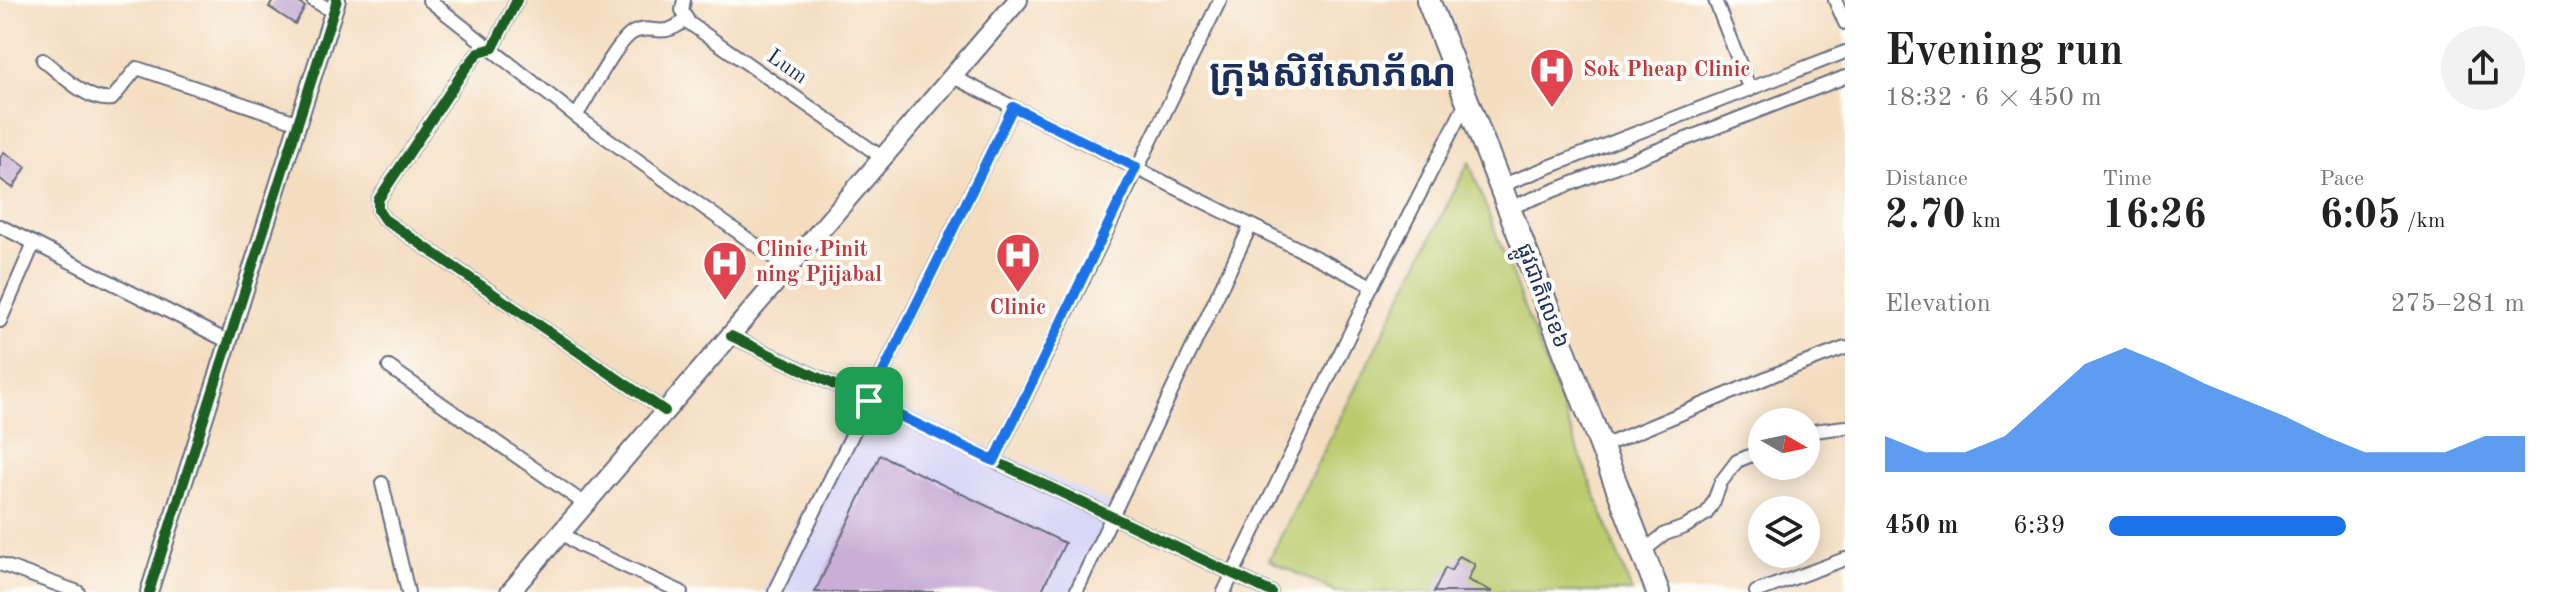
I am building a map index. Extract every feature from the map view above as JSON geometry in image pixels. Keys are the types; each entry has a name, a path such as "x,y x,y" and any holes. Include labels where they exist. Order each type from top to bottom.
{"highway":[{"name":"ផ្លូវជាតិលេខ៦","path":"1428,0 1658,592"}],"main road":[{"path":"510,592 1018,0"}],"street":[{"path":"149,592 335,6 313,0"},
{"path":"429,0 576,116 788,268"},
{"path":"517,0 493,48 479,52 465,69 378,200 378,210 384,219 665,411"},
{"path":"576,116 614,52 627,37 634,32 665,32 687,19 682,10 684,0"},
{"path":"994,461 1220,0"},
{"path":"1715,0 1750,90"},
{"path":"1835,0 1845,23"},
{"name":"Lum","path":"687,19 883,158"},
{"path":"1500,186 1845,52"},
{"path":"43,60 88,94 106,101 112,99 137,68 299,123"},
{"path":"953,77 1373,286"},
{"path":"1509,208 1845,77"},
{"path":"1224,592 1467,101"},
{"path":"775,592 1013,107"},
{"path":"1076,592 1251,225"},
{"path":"0,226 229,342"},
{"path":"0,321 34,243"},
{"path":"731,336 1271,592"},
{"path":"1601,447 1845,348"},
{"path":"389,367 585,504"},
{"path":"1820,430 1845,427"},
{"path":"1642,552 1665,534 1685,527 1706,514 1721,482 1737,461 1748,457"},
{"path":"382,483 408,592"},
{"path":"561,532 579,545 681,592"},
{"path":"1756,592 1845,559"},
{"path":"0,564 78,592"},
{"path":"1233,574 1239,592"}],"shaded area":[{"path":"863,388 1123,509 1083,592 763,592"}],"green space":[{"path":"1469,162 1632,592 1336,592 1269,560"}],"building":[{"path":"274,0 295,0 305,7 295,24 269,7"},
{"path":"4,152 26,167 13,188 0,179 0,158"},
{"path":"880,455 1065,543 1041,592 815,592"},
{"path":"1459,556 1475,564 1468,580 1493,592 1434,592 1445,568 1451,571"}],"cycle path":[{"path":"149,592 337,0"},
{"path":"517,0 493,48 479,52 465,69 378,200 378,210 384,219 665,411"},
{"path":"731,336 1271,592"}],"place":[{"name":"Sok Pheap Clinic","path":"1552,109"},
{"name":"Clinic","path":"1018,294"},
{"name":"Clinic Pinit ning Pjijabal","path":"725,302"}],"district":[{"name":"ក្រុងសិរីសោភ័ណ","path":"1333,76"}],"route":[{"path":"1013,107 1136,167 994,461 869,401 1013,107"}]}
